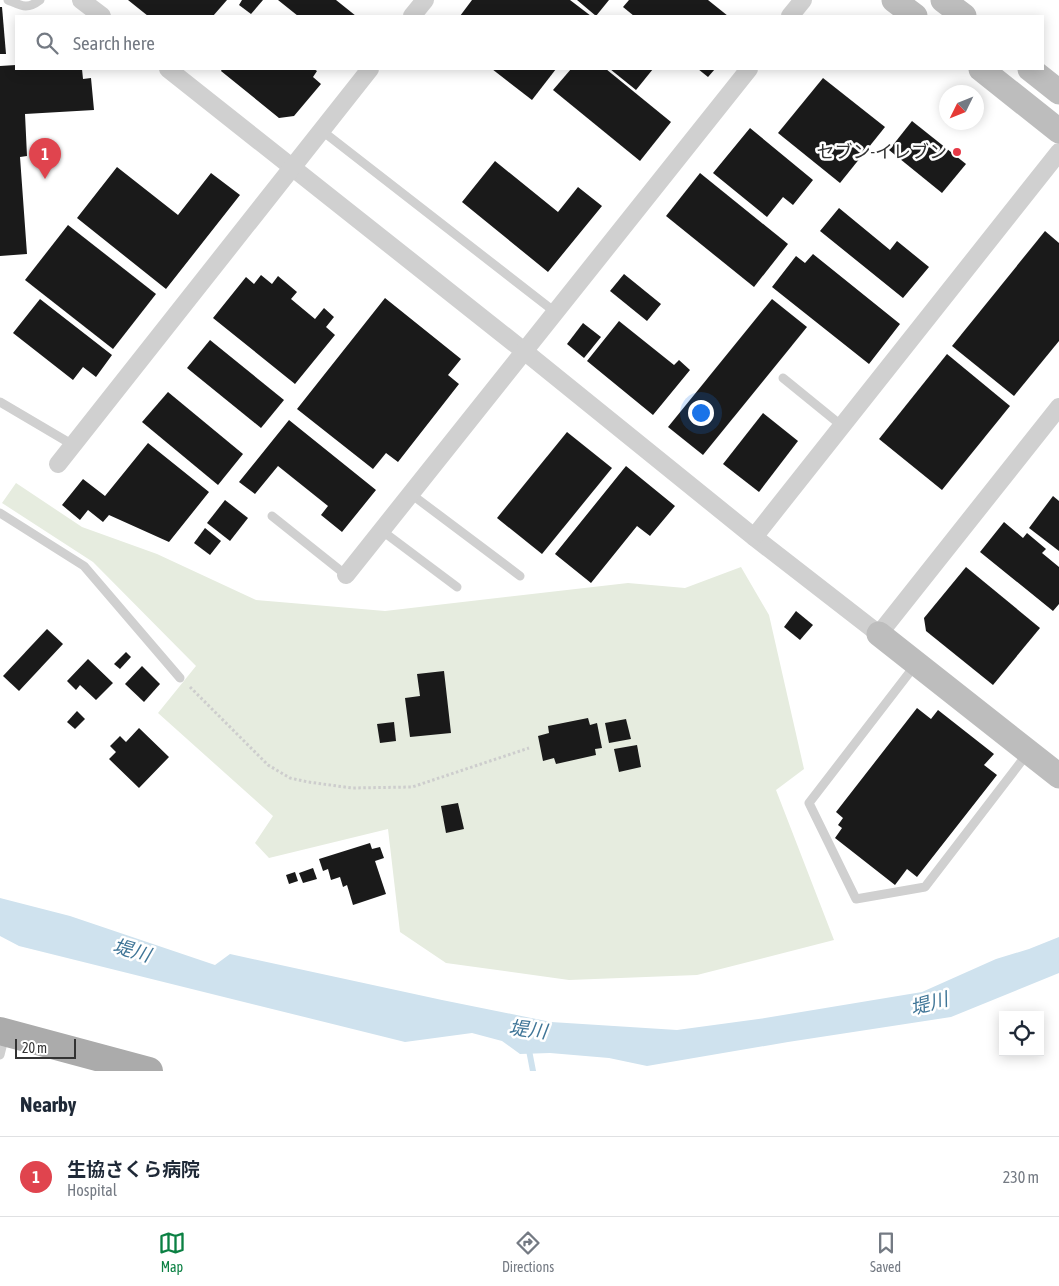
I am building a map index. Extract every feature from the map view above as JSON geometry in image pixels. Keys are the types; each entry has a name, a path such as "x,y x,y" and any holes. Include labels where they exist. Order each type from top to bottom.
{"main road":[{"path":"2,1039 149,1071"}],"street":[{"path":"81,0 101,15"},
{"path":"413,15 425,0"},
{"path":"791,15 803,0"},
{"path":"894,0 914,15"},
{"path":"944,0 963,15"},
{"path":"169,70 524,351 754,537 1059,776"},
{"path":"58,464 369,70"},
{"path":"346,575 747,70"},
{"path":"982,70 1059,131"},
{"path":"1031,70 1059,92"},
{"path":"754,537 1059,152"},
{"path":"879,634 1059,407"}],"lane":[{"path":"8,0 26,7 33,6 40,0"},
{"path":"321,130 556,312"},
{"path":"783,378 842,426"},
{"path":"0,402 73,444"},
{"path":"410,494 520,576"},
{"path":"0,513 84,566 180,678"},
{"path":"272,516 346,575"},
{"path":"381,530 457,587"},
{"path":"916,664 809,803 856,899 925,887 1029,752"}],"path":[{"path":"180,678 268,765 290,778 308,782 352,788 412,787 529,748"}],"shaded area":[{"path":"16,483 82,527 157,554 256,600 385,611 628,583 685,588 741,567 769,615 804,769 776,790 834,940 697,975 569,980 446,963 400,932 388,829 269,858 255,843 273,816 158,713 196,666 93,562 2,503"}],"water":[{"name":"堤川","path":"0,898 70,916 215,965 230,954 551,1022 677,1030 765,1018 922,992 996,959 1059,937 1059,973 951,1017 647,1066 609,1058 550,1053 520,1054 502,1041 472,1033 405,1042 19,946 0,936"}],"building":[{"path":"128,0 227,0 214,15 147,15"},
{"path":"242,0 263,0 251,14 239,5"},
{"path":"278,0 336,0 355,15 297,15"},
{"path":"472,0 570,0 590,15 461,15"},
{"path":"577,0 609,0 595,15"},
{"path":"629,0 708,0 727,15 633,15 623,7"},
{"path":"0,7 2,7 6,54 0,54"},
{"path":"15,65 15,70 82,70 83,79 91,78 94,110 25,114 27,156 20,157 27,254 0,256 0,66"},
{"path":"316,70 317,71 313,77 321,84 294,116 279,118 221,71"},
{"path":"493,70 555,70 532,100"},
{"path":"570,70 607,70 671,122 640,161 553,90"},
{"path":"611,70 652,70 636,90"},
{"path":"699,70 714,70 708,77"},
{"path":"823,78 885,127 840,183 778,133"},
{"path":"912,121 966,164 942,193 889,150"},
{"path":"750,128 813,180 793,205 783,197 767,217 713,173"},
{"path":"495,161 558,212 578,187 602,206 548,272 462,202"},
{"path":"117,167 178,215 211,173 240,195 166,289 77,218"},
{"path":"700,173 788,244 754,287 666,216"},
{"path":"839,208 890,250 897,241 929,267 903,298 820,231"},
{"path":"68,225 156,294 113,349 25,280"},
{"path":"1045,231 1059,243 1059,341 1014,396 952,346"},
{"path":"813,254 900,324 869,364 772,287 796,256 805,263"},
{"path":"624,274 661,304 647,321 610,291"},
{"path":"261,275 272,284 278,276 297,292 291,299 315,319 324,308 334,317 326,327 335,335 295,384 213,318 246,277 254,284"},
{"path":"385,298 461,359 448,375 459,384 398,462 386,453 373,469 297,409"},
{"path":"40,299 112,355 96,377 83,367 73,380 13,333"},
{"path":"772,299 807,327 703,455 668,427"},
{"path":"619,321 674,365 679,360 690,370 653,415 587,361"},
{"path":"583,323 601,337 584,358 567,344"},
{"path":"210,340 284,400 261,428 187,368"},
{"path":"947,354 1010,406 942,490 879,439"},
{"path":"168,392 243,454 218,485 142,422"},
{"path":"763,413 798,441 759,492 723,464"},
{"path":"289,420 376,490 342,532 321,515 328,506 278,466 255,494 239,482"},
{"path":"567,432 612,468 542,554 497,518"},
{"path":"148,443 209,492 169,542 109,515 103,522 88,510 80,520 62,505 83,479 105,496"},
{"path":"626,466 675,506 650,536 637,526 591,583 555,554"},
{"path":"1053,496 1059,501 1059,551 1029,528"},
{"path":"225,500 248,518 230,541 207,523"},
{"path":"1004,522 1023,538 1027,533 1046,549 1042,553 1059,567 1059,604 1053,611 980,552"},
{"path":"205,528 221,541 210,555 194,543"},
{"path":"966,567 1040,628 993,685 926,631 924,618"},
{"path":"796,611 813,625 800,640 784,627"},
{"path":"47,629 63,644 19,691 3,676"},
{"path":"126,652 131,657 120,669 114,664"},
{"path":"88,659 113,683 96,700 80,685 76,690 67,681"},
{"path":"142,666 160,684 144,702 125,684"},
{"path":"444,671 451,733 410,737 405,698 420,696 417,674"},
{"path":"917,708 931,719 938,710 994,754 984,765 997,775 917,877 907,869 895,885 835,838 842,828 838,825 843,818 836,812"},
{"path":"77,711 85,719 75,729 67,722"},
{"path":"588,718 590,725 597,723 602,748 595,749 596,755 556,764 554,758 543,761 538,736 549,733 548,726"},
{"path":"626,719 631,739 609,743 605,723"},
{"path":"394,722 396,741 380,743 377,724"},
{"path":"139,728 169,757 139,788 109,759 116,752 110,746 120,736 126,742"},
{"path":"637,745 641,767 619,772 614,749"},
{"path":"458,803 464,829 446,833 441,806"},
{"path":"370,843 372,849 380,847 384,858 375,861 386,894 353,905 347,885 343,887 340,877 331,880 328,869 323,871 319,859"},
{"path":"313,868 317,879 303,883 299,873"},
{"path":"295,872 298,881 289,884 286,875"}],"waterway":[{"name":"堤川","path":"528,1045 533,1071"}],"place":[{"name":"セブン-イレブン","path":"957,152"},
{"name":"生協さくら病院","path":"45,179"}]}
